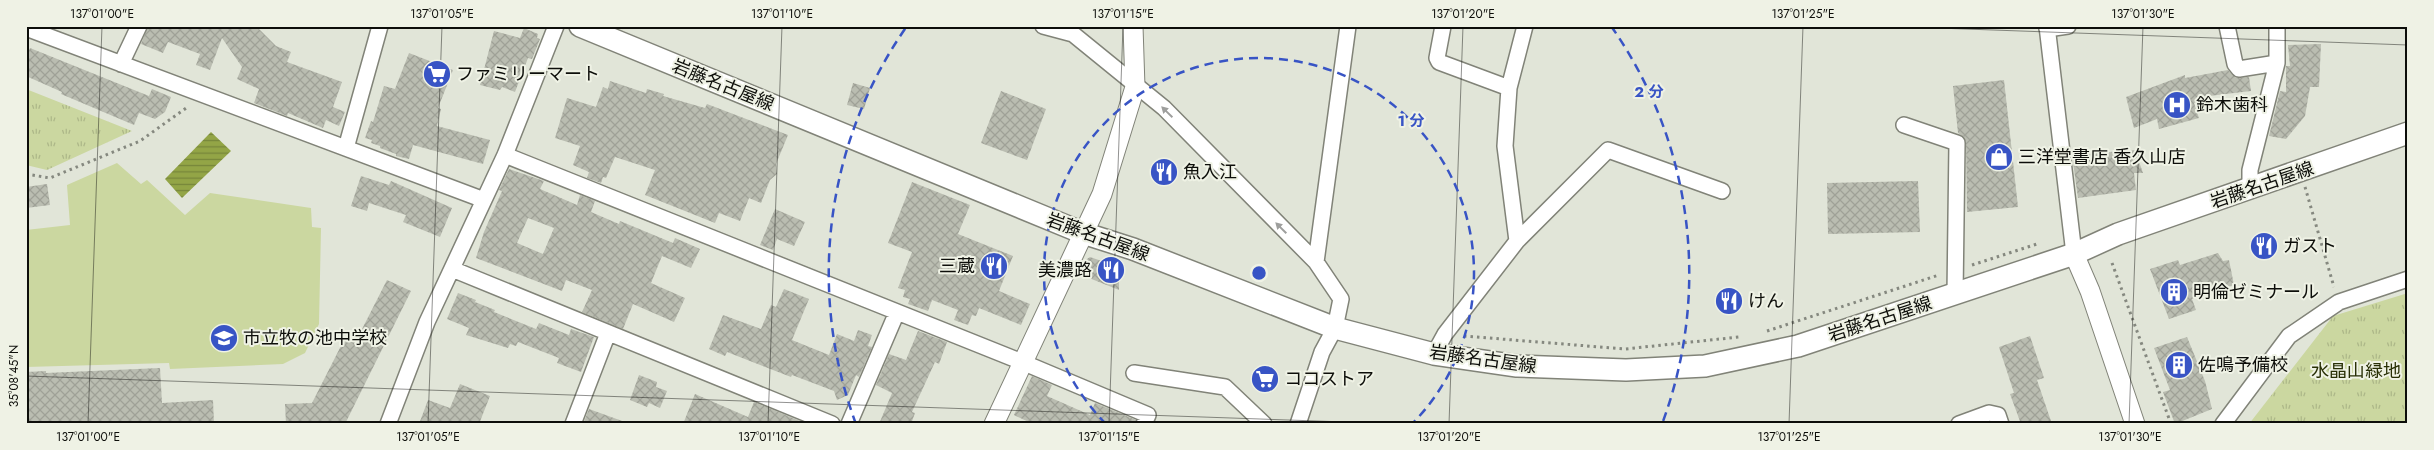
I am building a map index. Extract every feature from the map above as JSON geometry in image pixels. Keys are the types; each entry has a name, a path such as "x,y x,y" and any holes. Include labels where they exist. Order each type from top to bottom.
{"main road":[{"name":"岩藤名古屋線","path":"580,26 1083,232 1133,249 1335,328 1434,354 1517,366 1626,370 1705,366 1798,346 2074,254 2118,234 2408,133"}],"street":[{"path":"122,64 139,26"},
{"path":"346,148 380,26"},
{"path":"388,424 427,322 505,155 556,26"},
{"path":"1043,26 1073,34 1135,87 1164,108 1316,262 1341,298 1335,328 1322,352 1298,424"},
{"path":"994,424 1102,194 1135,87 1133,26"},
{"path":"1316,262 1348,26"},
{"path":"1442,26 1437,58 1439,62 1509,88"},
{"path":"1517,241 1505,146 1509,88 1525,26"},
{"path":"2068,26 2047,28 2074,254 2090,291 2135,424"},
{"path":"2227,26 2235,64 2239,69 2277,63"},
{"path":"2250,189 2250,170 2277,63 2276,26"},
{"path":"27,31 122,64 484,200"},
{"path":"1904,125 1956,142 1955,295"},
{"path":"1434,354 1445,334 1517,241 1608,150 1722,191"},
{"path":"505,155 1022,362 1148,415 1144,424"},
{"path":"452,269 832,424"},
{"path":"2223,424 2289,336 2339,302 2408,279"},
{"path":"849,424 898,312"},
{"path":"573,424 608,333"},
{"path":"1134,373 1225,387 1264,424"},
{"path":"1959,424 1988,413 1998,415 2001,424"}],"path":[{"path":"26,174 50,178 140,141 204,95"},
{"path":"2304,184 2339,302"},
{"path":"1762,333 2045,241"},
{"path":"2112,263 2172,424"},
{"path":"1445,334 1625,349 1743,337"}],"green space":[{"path":"26,89 132,131 47,170 26,165"},
{"path":"117,163 141,184 147,180 185,215 210,193 311,208 312,227 321,228 319,324 305,353 283,364 170,369 169,363 26,367 26,230 70,225 67,185"},
{"name":"水晶山緑地","path":"2408,293 2408,424 2249,424 2333,316"}],"shaded area":[{"path":"211,132 231,151 182,198 165,179"}],"building":[{"path":"148,26 256,26 276,46 291,52 287,62 342,82 333,107 345,112 339,126 326,120 323,128 288,113 287,116 254,103 259,89 237,79 242,67 222,38 210,70 196,65 200,54 168,42 163,53 141,44"},
{"path":"524,28 538,34 537,38 540,39 532,59 528,58 515,92 502,87 500,90 480,85 494,31 520,38"},
{"path":"2321,44 2319,87 2310,87 2305,116 2286,139 2269,136 2280,91 2286,92 2286,66 2290,66 2288,45"},
{"path":"30,48 149,96 152,89 171,97 165,112 155,119 139,113 134,125 61,94 62,92 26,76 26,58"},
{"path":"409,53 453,70 438,108 441,109 437,126 490,140 483,164 413,145 409,159 396,156 396,154 371,143 372,140 365,138 371,121 373,122 384,86 395,89"},
{"path":"2228,70 2236,78 2249,77 2251,91 2209,96 2209,99 2194,103 2199,118 2159,129 2157,119 2134,128 2126,97 2185,75 2185,78"},
{"path":"2004,80 2018,207 1967,212 1966,143 1964,137 1958,133 1953,86"},
{"path":"610,81 646,93 647,89 664,94 663,96 705,108 707,104 788,135 776,164 777,174 770,180 761,203 749,198 740,221 719,213 715,223 645,195 655,170 615,157 606,178 603,177 601,183 587,178 589,172 573,165 580,146 555,138 567,98 596,107 603,87 608,89"},
{"path":"853,83 870,88 864,109 847,105"},
{"path":"1001,91 1046,109 1027,160 981,143"},
{"path":"2135,150 2143,173 2134,173 2136,190 2078,198 2072,155"},
{"path":"509,169 544,181 540,189 577,205 580,195 595,201 591,212 619,224 620,221 673,243 675,238 700,249 691,268 662,256 651,283 685,298 674,322 633,304 623,329 582,312 592,290 566,280 562,291 476,258 484,232 502,191 499,190","holes":["528,218 554,228 543,254 517,243"]},
{"path":"361,176 389,185 391,181 452,208 440,237 403,222 406,215 369,203 367,211 351,206"},
{"path":"1918,181 1920,232 1828,234 1827,183"},
{"path":"912,182 970,205 958,234 1013,256 999,291 1030,304 1021,325 979,308 976,316 972,315 968,325 954,320 958,310 932,300 928,311 908,304 910,299 903,297 905,290 898,288 912,252 888,243"},
{"path":"47,184 50,205 26,208 26,187"},
{"path":"775,209 805,222 794,246 777,239 773,250 760,245"},
{"path":"2218,253 2223,261 2229,260 2234,285 2192,299 2196,310 2169,319 2150,269 2178,260 2180,265"},
{"path":"1090,257 1119,267 1119,290 1079,274 1084,261"},
{"path":"387,280 411,291 345,424 286,424 285,404 312,403 346,336 359,335"},
{"path":"784,289 809,299 792,340 829,355 837,334 854,341 858,330 872,335 868,346 872,347 859,377 856,375 848,395 837,400 834,391 792,375 791,377 727,352 725,356 709,349 723,315 761,329 771,305 776,307"},
{"path":"458,293 495,310 494,312 536,329 539,323 569,335 571,329 594,337 581,372 557,363 559,358 518,342 516,346 510,344 508,348 466,335 469,328 447,319"},
{"path":"918,331 947,342 939,364 935,362 912,412 915,413 911,424 879,424 892,393 876,385 889,354 906,360"},
{"path":"2030,336 2044,378 2037,380 2052,424 2021,424 2010,394 2014,393 1999,347"},
{"name":"佐鳴予備校","path":"2187,337 2205,381 2212,409 2175,424 2163,392 2170,390 2154,348"},
{"path":"160,368 162,403 213,400 214,424 26,424 26,372 46,371 46,373"},
{"path":"639,375 657,382 656,387 667,391 660,408 649,403 647,407 630,400"},
{"path":"1032,376 1052,385 1047,396 1090,415 1095,403 1136,420 1135,424 1033,424 1014,415"},
{"path":"460,384 490,396 479,424 419,424 428,400 450,408"},
{"path":"695,394 748,417 754,402 807,424 683,424"},
{"path":"589,409 625,422 625,424 583,424"}],"place":[{"name":"ファミリーマート","path":"437,74"},
{"name":"鈴木歯科","path":"2177,105"},
{"name":"三洋堂書店 香久山店","path":"1999,157"},
{"name":"魚入江","path":"1164,172"},
{"name":"ガスト","path":"2264,246"},
{"name":"三蔵","path":"994,266"},
{"name":"美濃路","path":"1111,270"},
{"name":"明倫ゼミナール","path":"2174,292"},
{"name":"けん","path":"1729,301"},
{"name":"市立牧の池中学校","path":"224,338"},
{"name":"佐鳴予備校","path":"2179,365"},
{"name":"ココストア","path":"1265,379"}]}
